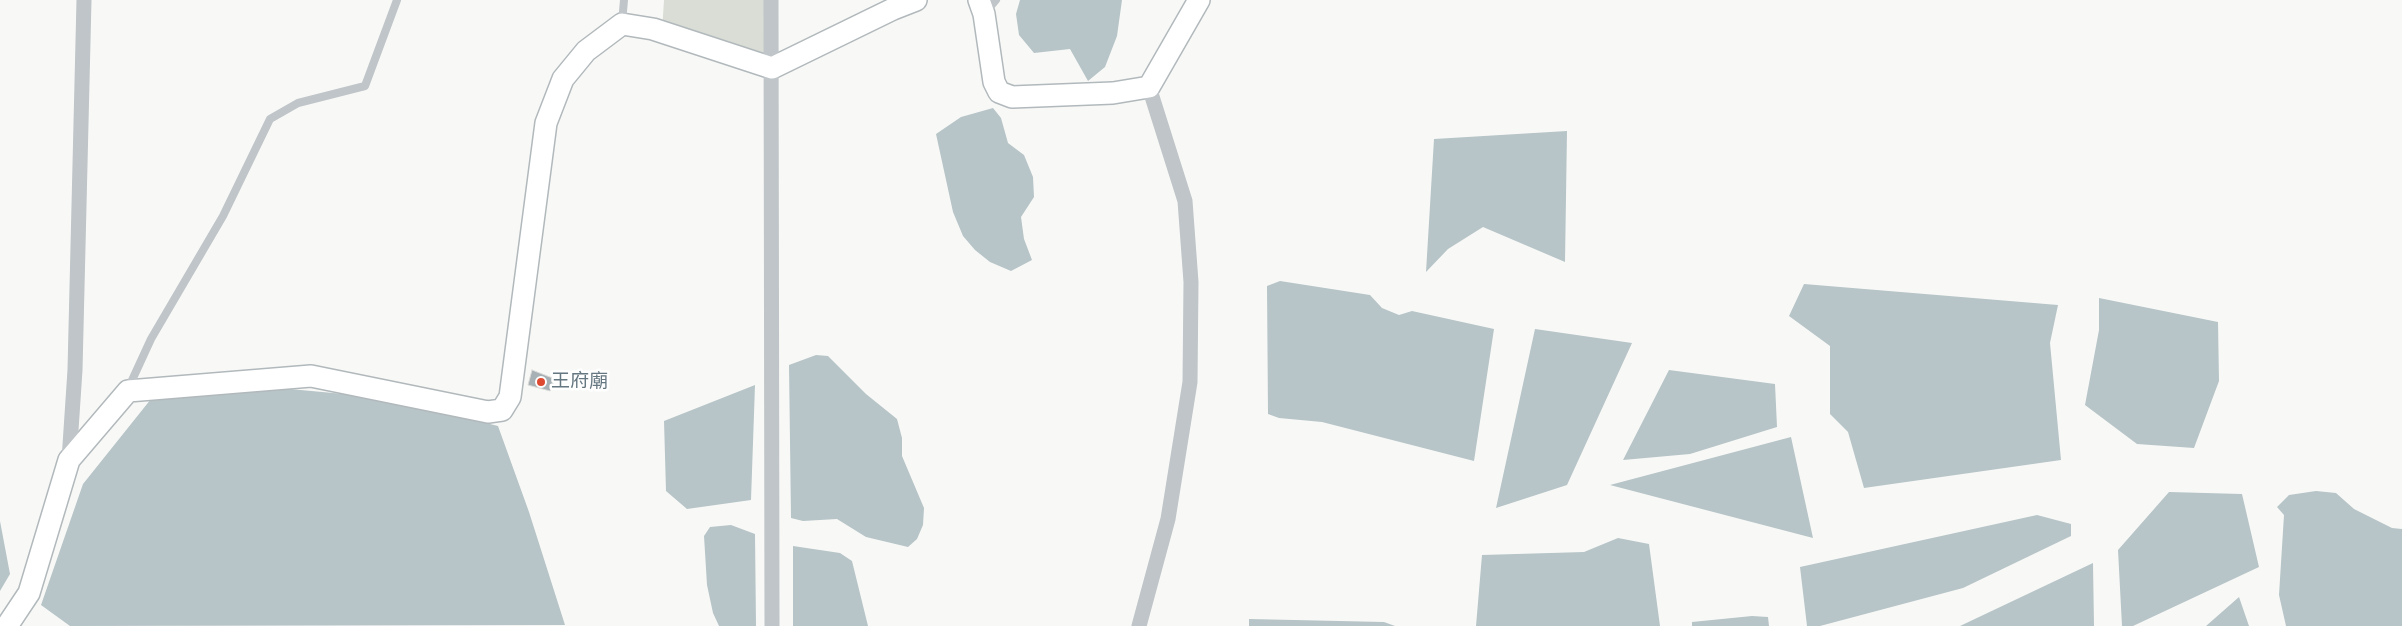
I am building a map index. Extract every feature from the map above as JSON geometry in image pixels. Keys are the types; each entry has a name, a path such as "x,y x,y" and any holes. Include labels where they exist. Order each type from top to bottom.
{"street":[{"path":"7,626 29,593 69,460 75,370 84,0"},
{"path":"771,0 772,626"},
{"path":"69,460 128,391 311,376 488,412 502,410 510,397 546,123 563,79 586,51 622,24 653,29 772,68 893,9 916,0"},
{"path":"1139,626 1168,519 1190,382 1191,282 1185,202 1149,87 1199,0"},
{"path":"986,5 994,82 999,92 1012,97 1021,97 1113,93 1149,87"}],"lane":[{"path":"128,391 151,339 223,216 270,119 298,103 365,86 397,0"},
{"path":"622,24 624,0"}],"shaded area":[{"path":"664,0 771,0 772,68 662,32"},
{"path":"1020,0 1122,0 1117,36 1105,67 1088,81 1070,49 1034,53 1019,35 1016,14"},
{"path":"993,108 1001,118 1008,143 1024,155 1033,177 1034,197 1021,217 1024,239 1032,260 1011,271 990,262 975,250 963,236 953,212 936,134 961,117"},
{"path":"1567,131 1565,262 1483,227 1448,249 1426,272 1434,139"},
{"path":"1280,281 1370,295 1382,308 1399,315 1412,311 1494,329 1474,461 1322,422 1279,418 1268,414 1267,286"},
{"path":"1804,284 2058,305 2050,343 2061,460 1864,488 1848,432 1830,414 1830,346 1789,316"},
{"path":"2099,298 2218,322 2219,381 2194,448 2137,444 2085,405 2099,330"},
{"path":"1535,329 1632,343 1567,485 1496,508"},
{"path":"816,355 828,356 866,394 897,419 902,438 902,456 924,508 923,525 917,539 908,547 866,537 837,519 803,521 791,518 789,365"},
{"path":"1669,370 1775,384 1777,427 1690,454 1623,460"},
{"path":"755,385 751,500 687,509 666,491 664,421"},
{"path":"279,388 387,398 498,426 529,512 565,625 70,626 41,605 83,484 151,399"},
{"path":"1791,437 1813,538 1610,485"},
{"path":"2316,491 2336,493 2354,509 2392,528 2402,529 2402,626 2286,626 2279,595 2284,515 2277,507 2289,495"},
{"path":"2169,492 2242,494 2259,567 2133,626 2122,626 2118,550"},
{"path":"2037,515 2071,524 2071,536 1963,588 1820,626 1807,626 1800,567"},
{"path":"0,521 10,574 0,591"},
{"path":"731,525 755,534 756,626 719,626 713,613 707,585 704,536 710,527"},
{"path":"1618,538 1649,544 1660,626 1476,626 1482,555 1584,552"},
{"path":"793,546 840,553 852,561 868,626 793,626"},
{"path":"2093,563 2094,626 1960,626"},
{"path":"2239,597 2249,626 2206,626"},
{"path":"1752,616 1768,617 1769,626 1692,626 1692,622"},
{"path":"1249,619 1384,622 1395,626 1249,626"}],"building":[{"name":"王府廟","path":"532,370 555,379 550,391 528,385"}],"place":[{"name":"王府廟","path":"541,382"}]}
